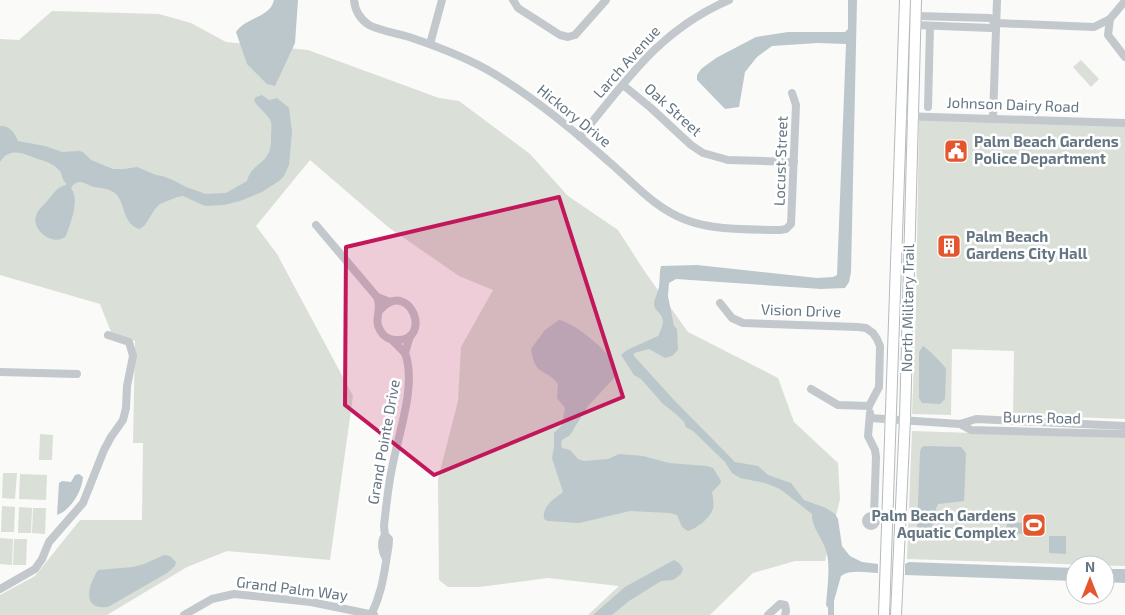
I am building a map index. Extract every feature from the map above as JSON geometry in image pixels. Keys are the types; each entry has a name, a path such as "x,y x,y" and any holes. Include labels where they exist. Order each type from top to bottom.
{"main road":[{"name":"North Military Trail","path":"884,615 904,0"},
{"name":"North Military Trail","path":"896,615 906,419 916,0"}],"street":[{"name":"Hickory Drive","path":"354,0 359,15 369,24 430,44 465,59 503,79 580,137 658,206 684,219 716,228 786,229"},
{"path":"430,44 442,0"},
{"path":"513,0 518,8 560,35 568,37 575,34 606,0"},
{"name":"Larch Avenue","path":"580,137 654,49 674,31 701,13 729,0"},
{"path":"992,118 997,0"},
{"path":"1094,27 1110,19 1125,1"},
{"path":"915,21 990,18 996,23 1094,27 1108,34 1125,57"},
{"path":"1108,34 1110,19"},
{"path":"915,21 930,26 991,28 996,23"},
{"path":"928,106 930,26"},
{"name":"Oak Street","path":"623,84 691,145 703,152 728,160 794,162"},
{"name":"Locust Street","path":"786,229 792,220 796,105 792,93"},
{"name":"Johnson Dairy Road","path":"901,116 1125,122"},
{"name":"Grand Pointe Drive","path":"316,226 377,297 380,310 377,320 380,330 405,353 409,365 410,382 392,468 386,506 385,535 382,539 383,554 386,559 380,595 372,615"},
{"name":"Grand Pointe Drive","path":"377,297 390,302 404,303 414,312 416,325 410,336 405,353"},
{"path":"380,310 390,302"},
{"name":"Vision Drive","path":"720,303 732,318 743,323 862,327 872,332 880,346 879,387 869,406"},
{"path":"0,589 35,569 50,542 83,503 104,450 123,420 133,356 129,342 108,335"},
{"path":"392,340 401,340 410,336"},
{"path":"0,372 78,374"},
{"path":"810,389 838,405 869,406 868,436 875,450 876,457 874,516"},
{"name":"Burns Road","path":"870,418 960,424 976,419 1125,426"},
{"name":"Burns Road","path":"960,424 971,430 1125,434"},
{"name":"Grand Palm Way","path":"184,615 212,599 234,594 310,602 372,615"},
{"path":"768,615 780,604 785,605 785,615"}],"highlighted area":[{"path":"559,197 623,397 434,475 345,405 346,247"}],"shaded area":[{"path":"274,0 298,0 295,43 275,86 267,84 247,64 236,32 240,27 268,10"},
{"path":"848,0 857,0 851,272 849,282 845,288 821,289 676,279 669,283 668,296 674,326 677,329 678,350 672,356 665,358 649,349 634,353 634,356 673,399 735,462 758,466 768,475 791,483 804,500 826,508 835,514 838,519 842,546 850,556 862,562 878,564 878,573 854,572 841,576 834,601 834,615 828,615 826,605 828,563 826,550 813,523 812,514 780,489 765,483 740,478 732,473 725,462 693,431 686,427 684,422 663,404 641,379 634,375 621,355 627,350 658,336 662,328 662,318 656,310 654,303 659,287 661,266 697,265 817,278 837,275 846,44 818,43 772,46 757,57 745,72 739,107 725,109 697,80 697,75 701,69 716,58 756,37 788,32 845,32 848,29"},
{"path":"52,11 159,14 191,23 226,42 308,50 439,98 459,101 530,154 568,196 618,230 645,272 688,332 778,378 794,422 838,463 840,499 825,561 795,561 753,573 710,615 588,615 619,586 548,578 479,587 448,587 439,580 438,479 458,401 461,347 493,290 459,276 388,227 310,160 256,226 277,254 353,396 330,560 227,551 187,567 107,615 0,615 0,595 35,576 80,520 142,520 143,443 133,443 135,341 111,332 100,304 0,275 0,39 19,40"},
{"path":"1081,60 1099,79 1091,87 1073,67"},
{"path":"262,95 269,100 277,98 289,108 292,132 289,165 284,176 262,192 224,205 205,206 183,196 177,197 160,204 140,229 128,220 120,199 114,192 79,182 71,188 74,193 75,205 66,236 56,240 45,236 37,227 35,222 36,216 56,191 66,185 60,172 49,163 18,153 8,154 0,162 0,126 11,130 18,141 45,146 62,152 83,152 91,160 113,169 137,167 206,194 226,193 247,181 253,170 268,153 271,122 254,100"},
{"path":"919,119 1125,125 1125,419 1013,415 1014,351 952,349 951,415 912,414"},
{"path":"559,320 572,325 596,343 608,356 616,376 588,406 570,435 562,440 562,448 570,450 578,459 584,461 608,459 619,454 643,456 669,463 713,468 721,481 712,492 713,509 706,520 695,528 688,531 682,527 677,515 670,513 630,511 579,523 548,521 544,519 547,507 563,492 552,458 554,433 562,425 565,408 557,398 558,384 538,369 535,365 531,349 545,330"},
{"path":"923,346 946,369 945,399 940,404 922,403 919,398 919,352"},
{"path":"912,431 1125,438 1125,566 1115,566 1115,555 1065,555 1065,564 907,559"},
{"path":"40,434 53,435 52,460 39,460"},
{"path":"924,446 961,447 966,453 964,501 938,504 932,525 929,528 917,529 920,452"},
{"path":"3,473 17,473 15,499 2,498"},
{"path":"20,474 47,475 46,500 19,499"},
{"path":"79,474 83,477 78,494 67,509 57,515 59,483 62,481 71,482 75,475"},
{"path":"2,506 15,507 14,532 1,532"},
{"path":"19,507 32,508 31,533 18,533"},
{"path":"33,508 46,508 45,534 32,533"},
{"path":"1024,521 1024,534 1014,533 1014,541 1006,541 1007,522 1022,523"},
{"path":"1049,536 1066,536 1066,554 1049,553"},
{"path":"0,538 13,539 12,565 0,564"},
{"path":"14,539 27,539 26,565 13,565"},
{"path":"164,555 170,556 176,562 175,566 167,573 108,607 99,607 90,600 90,589 98,570 133,567"},
{"path":"674,560 683,569 681,574 673,580 661,581 629,601 612,615 593,615 625,587"},
{"path":"909,562 1065,568 1065,581 905,575 905,564"},
{"path":"1115,569 1125,569 1125,583 1115,582"}],"place":[{"name":"Palm Beach Gardens Police Department","path":"956,151"},
{"name":"Palm Beach Gardens City Hall","path":"949,246"},
{"name":"Palm Beach Gardens Aquatic Complex","path":"1034,525"}]}
